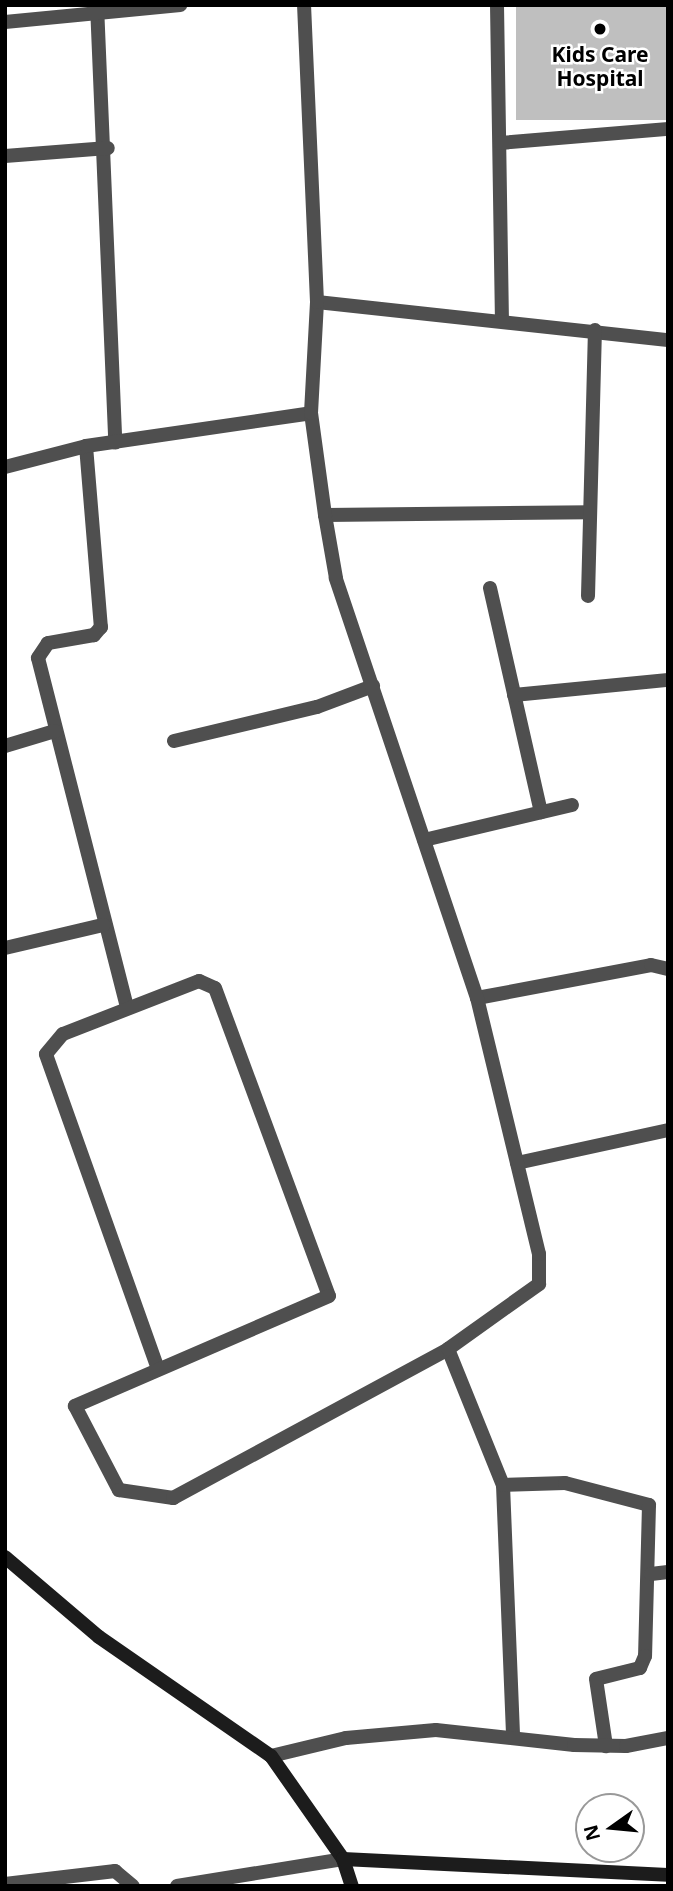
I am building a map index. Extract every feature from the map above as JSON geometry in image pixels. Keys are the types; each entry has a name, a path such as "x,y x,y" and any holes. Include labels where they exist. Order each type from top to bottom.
{"street":[{"path":"5,22 98,9 180,5"},
{"path":"158,1368 46,1067 52,1042 127,1008 199,981 215,988 328,1283 321,1304 158,1368 75,1406 118,1490 173,1498 448,1349 539,1284 540,1254 477,998 336,578 311,413 317,302 304,5"},
{"path":"498,5 502,317"},
{"path":"98,9 108,148 115,443"},
{"path":"500,143 668,129"},
{"path":"5,156 108,148"},
{"path":"317,302 502,317 668,340"},
{"path":"588,596 595,330"},
{"path":"5,467 86,446 311,413"},
{"path":"86,446 102,627 94,635 41,650 55,731 103,925 127,1008"},
{"path":"325,515 590,512"},
{"path":"490,588 541,812"},
{"path":"514,695 668,680"},
{"path":"174,741 317,707 373,686"},
{"path":"5,747 55,731"},
{"path":"424,840 572,805"},
{"path":"5,948 103,925"},
{"path":"477,998 651,965 668,969"},
{"path":"517,1163 668,1130"},
{"path":"448,1349 503,1485 513,1738"},
{"path":"503,1485 565,1483 599,1497 643,1499 651,1573 643,1663 594,1685 606,1746"},
{"path":"5,1557 99,1637 271,1756 343,1859 352,1886"},
{"path":"651,1573 668,1572"},
{"path":"271,1756 393,1733 513,1738 606,1746 668,1738"},
{"path":"177,1886 343,1859 668,1875"},
{"path":"5,1884 115,1871 132,1886"}],"building":[{"path":"516,5 668,5 668,120 516,120"}],"place":[{"name":"Kids Care Hospital","path":"600,29"}]}
